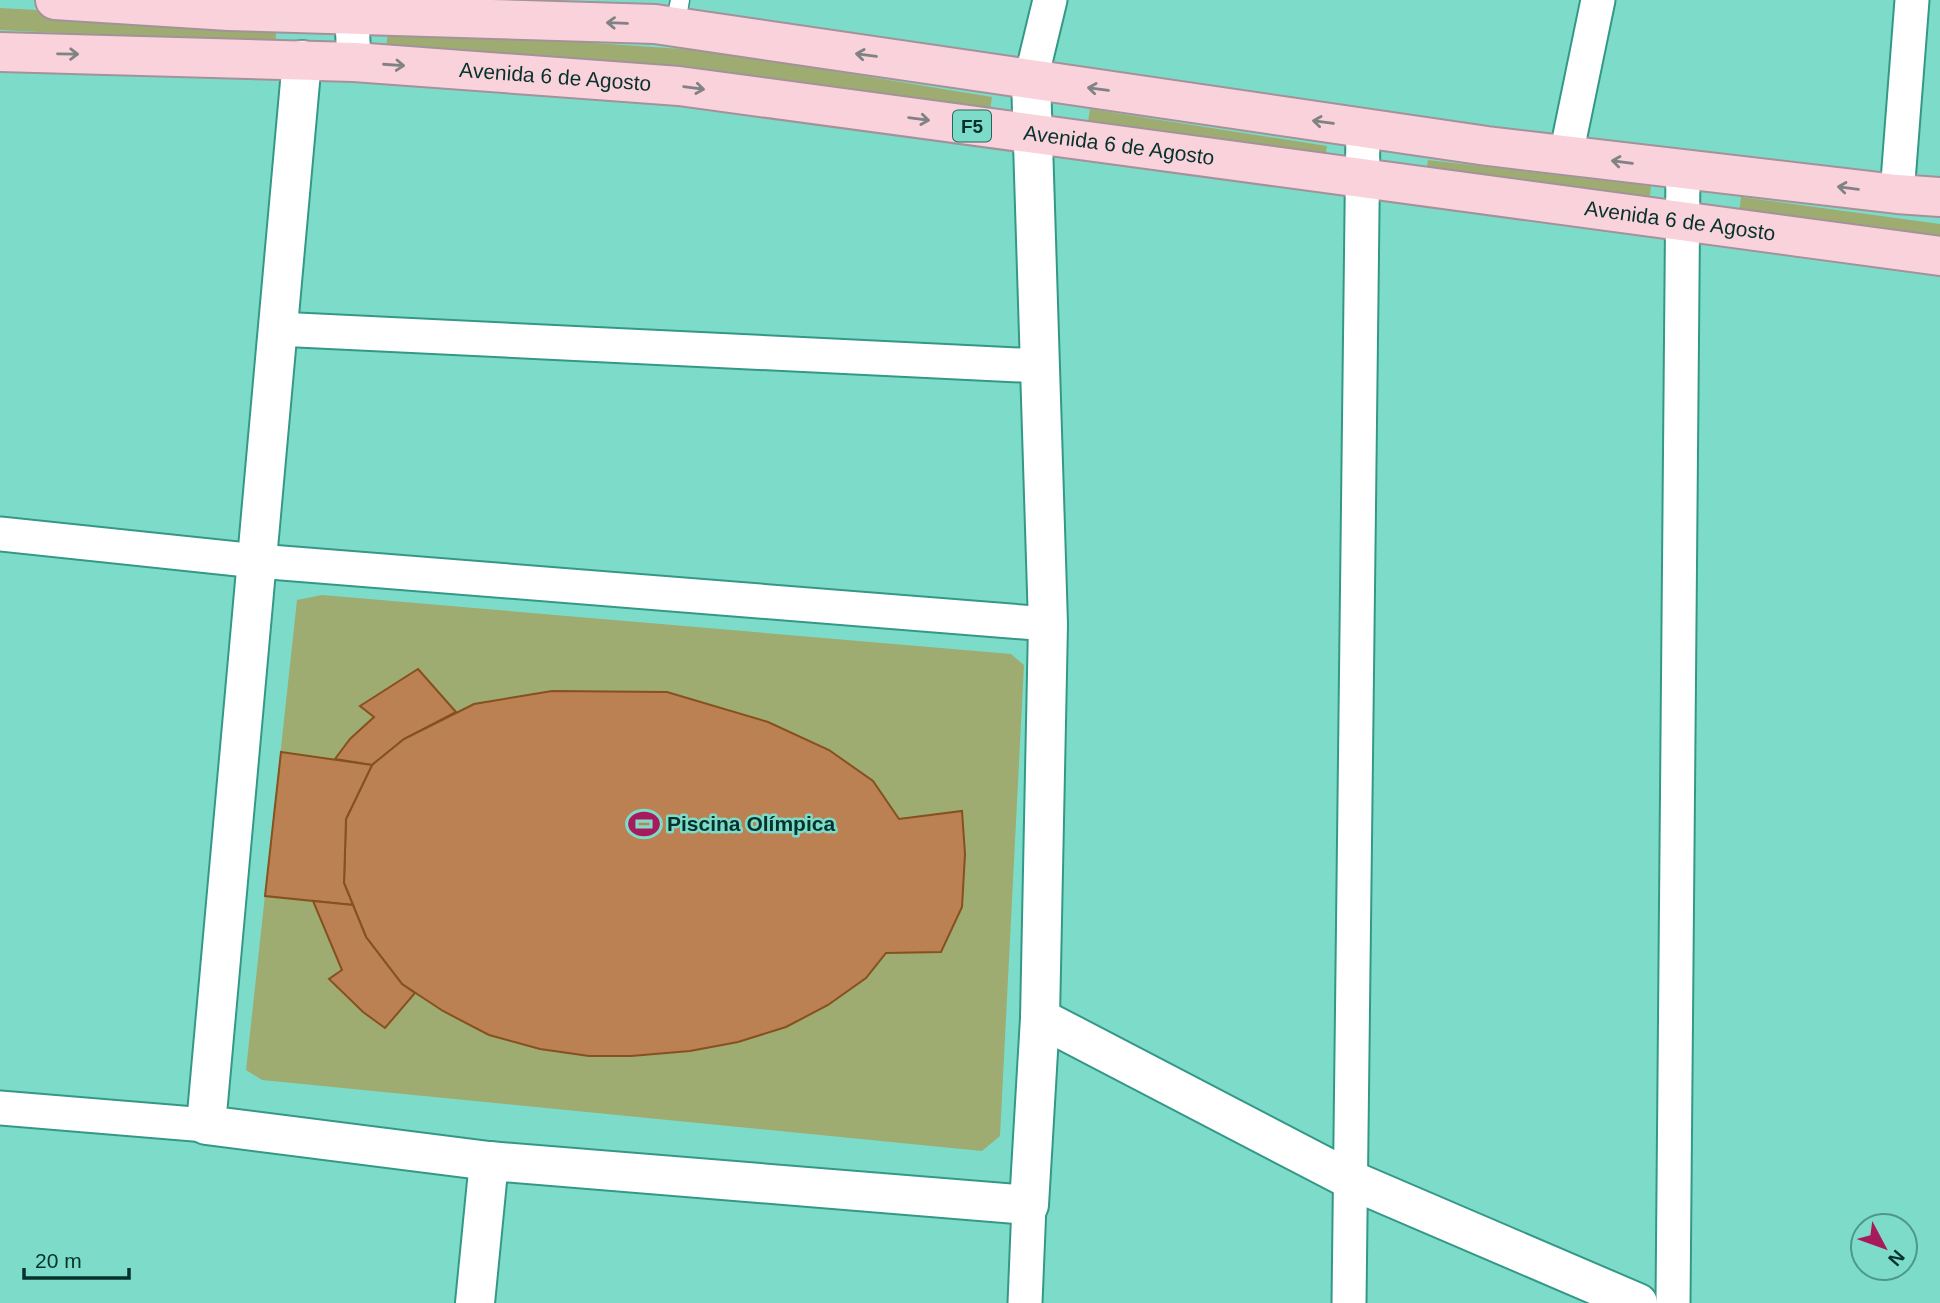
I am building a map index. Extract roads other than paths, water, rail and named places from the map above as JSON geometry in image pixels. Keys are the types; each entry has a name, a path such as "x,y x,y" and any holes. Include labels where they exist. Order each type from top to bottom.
{"highway":[{"path":"55,0 229,11 351,7 641,23 678,13 1031,79 1363,128 1683,169 1940,197"},
{"name":"Avenida 6 de Agosto","path":"0,52 354,62 679,86 1940,256"}],"street":[{"path":"1025,1303 1040,1018 1048,624 1031,79 1050,0"},
{"path":"1566,155 1598,0"},
{"path":"1897,194 1912,0"},
{"path":"351,7 354,62"},
{"path":"206,1125 302,60"},
{"path":"1349,1303 1363,128"},
{"path":"1673,1303 1683,169"},
{"path":"277,330 1040,366"},
{"path":"0,534 257,561 1048,624"},
{"path":"1040,1018 1350,1180 1638,1303"},
{"path":"0,1108 206,1125 489,1161 1029,1205"},
{"path":"475,1303 489,1161"}],"place":[{"name":"Piscina Olímpica","path":"644,824"}]}
